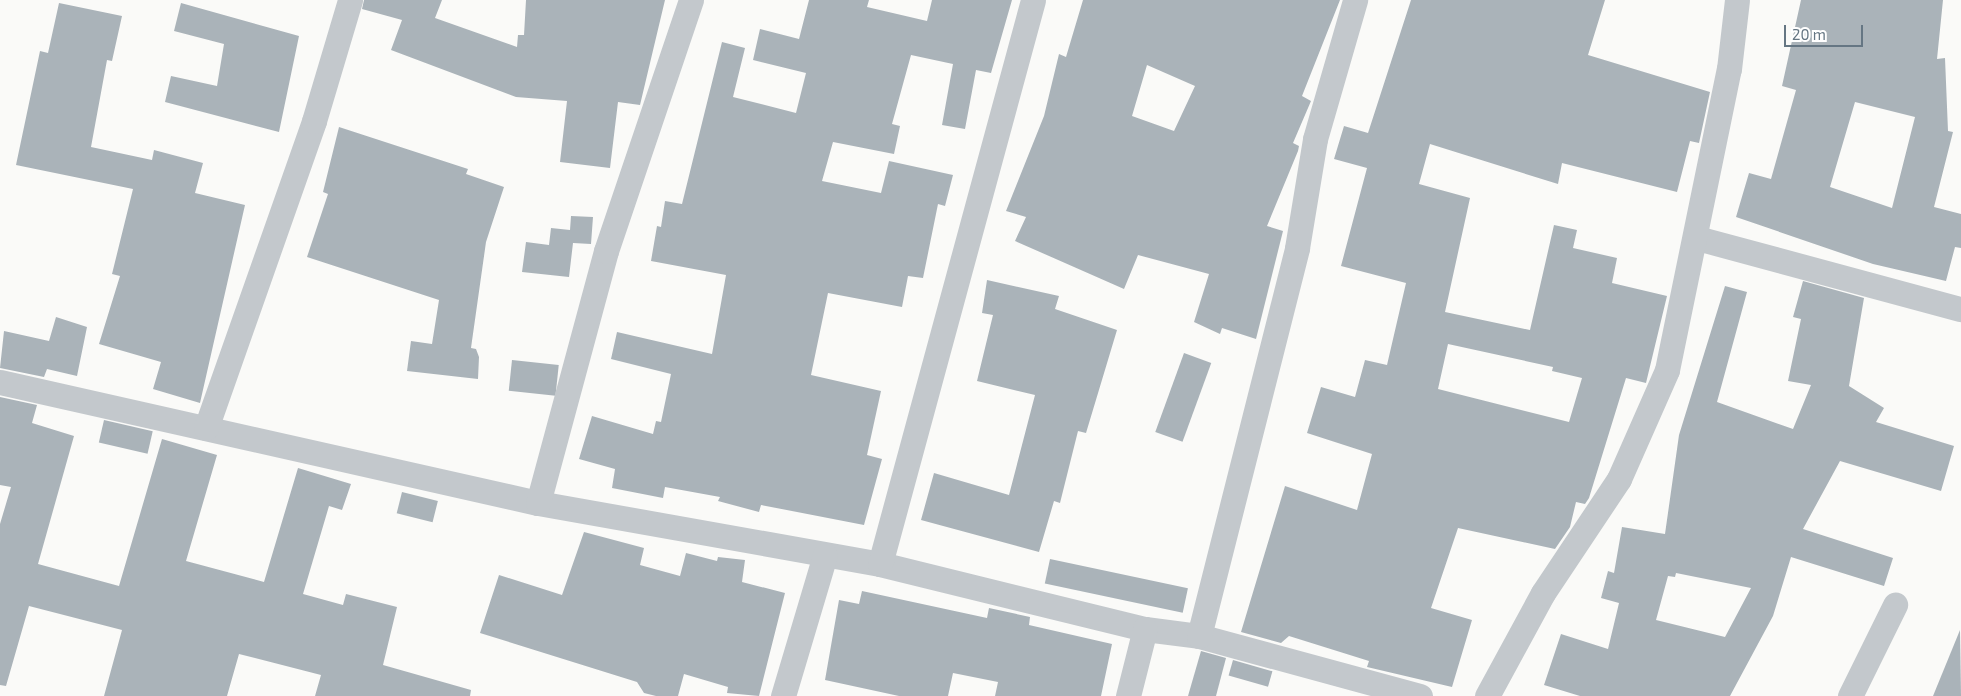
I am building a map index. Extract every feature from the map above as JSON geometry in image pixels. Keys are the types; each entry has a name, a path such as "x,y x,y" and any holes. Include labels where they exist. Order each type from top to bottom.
{"street":[{"path":"206,428 314,121 350,0"},
{"path":"538,503 606,251 691,0"},
{"path":"880,564 1033,0"},
{"path":"1199,636 1297,248 1315,139 1355,0"},
{"path":"1487,696 1543,593 1619,479 1667,370 1697,238 1729,69 1737,0"},
{"path":"1697,238 1961,309"},
{"path":"0,382 538,503 880,564 1146,629 1199,636 1420,696"},
{"path":"784,696 825,554"},
{"path":"1850,696 1895,605"},
{"path":"1128,696 1146,629"}],"building":[{"path":"364,0 442,0 435,18 517,47 518,35 524,35 526,0 665,0 640,105 618,102 610,168 560,162 567,101 516,97 391,50 402,20 362,9"},
{"path":"809,0 869,0 867,7 927,21 932,0 1012,0 991,73 976,70 965,129 942,125 953,64 911,55 892,124 900,126 894,154 833,142 822,181 881,193 889,161 953,175 945,206 938,204 923,278 908,276 902,307 828,293 811,375 881,391 867,455 882,459 864,525 761,505 759,512 718,501 720,497 665,487 663,498 612,488 615,469 579,459 592,416 653,434 656,421 661,422 671,374 611,359 617,332 712,354 726,275 651,261 657,226 661,227 665,201 682,204 722,42 745,48 733,97 796,113 806,73 753,60 760,29 799,39"},
{"path":"1083,0 1340,0 1302,96 1311,101 1293,143 1299,146 1298,151 1267,226 1283,231 1256,339 1222,328 1220,334 1194,322 1209,274 1138,255 1124,289 1015,241 1026,217 1006,211 1044,116 1059,54 1066,57","holes":["1147,65 1195,86 1174,131 1132,116"]},
{"path":"1411,0 1605,0 1588,55 1710,92 1699,143 1690,141 1677,192 1562,163 1558,184 1430,144 1419,184 1470,198 1445,312 1530,330 1554,225 1577,230 1573,248 1617,258 1612,283 1667,296 1646,383 1626,378 1589,498 1585,504 1576,502 1570,527 1555,549 1458,528 1431,608 1472,620 1452,687 1367,667 1369,661 1289,636 1281,643 1241,632 1285,486 1357,510 1372,454 1307,433 1321,387 1355,397 1365,360 1387,365 1406,283 1341,266 1367,168 1334,159 1344,126 1368,133","holes":["1448,344 1553,367 1552,371 1582,378 1569,422 1438,389"]},
{"path":"1801,0 1943,0 1937,59 1945,58 1948,131 1953,132 1934,207 1961,214 1961,248 1955,247 1946,281 1873,264 1736,217 1749,173 1771,179 1796,90 1782,86","holes":["1855,102 1915,117 1892,208 1830,187"]},
{"path":"59,3 122,16 112,61 107,60 91,147 152,160 154,150 203,163 195,193 245,205 200,403 153,389 161,362 99,344 120,276 112,274 133,189 16,165 40,51 48,53"},
{"path":"181,3 299,36 279,132 165,102 171,76 217,86 224,44 174,31"},
{"path":"339,127 468,169 466,174 504,187 486,242 471,348 476,349 479,357 478,379 407,371 411,341 432,344 439,300 307,257 328,194 323,192"},
{"path":"571,216 593,217 591,244 573,243 569,277 522,272 526,242 549,245 551,228 570,230"},
{"path":"987,280 1059,296 1055,309 1117,330 1086,433 1078,431 1060,503 1054,501 1039,552 921,520 934,473 1009,495 1035,395 977,381 993,315 982,313"},
{"path":"1803,281 1864,298 1849,386 1884,408 1876,422 1954,446 1941,491 1840,461 1803,529 1893,558 1884,586 1791,557 1773,616 1730,696 1580,696 1544,685 1561,634 1608,649 1619,603 1601,598 1608,571 1614,573 1622,527 1665,534 1679,435 1725,286 1747,292 1717,402 1793,429 1811,385 1788,381 1801,319 1793,317","holes":["1676,573 1751,588 1725,637 1656,620 1668,576 1675,577"]},
{"path":"56,317 87,327 77,376 47,369 44,377 0,368 4,331 49,341"},
{"path":"1184,353 1211,363 1183,442 1155,432"},
{"path":"512,360 559,365 556,396 509,391"},
{"path":"0,397 37,405 32,423 74,436 38,564 119,586 162,439 217,455 186,561 264,582 298,468 351,484 342,510 329,506 303,594 343,605 346,594 397,607 383,665 471,690 470,696 315,696 321,675 239,654 227,696 104,696 122,630 29,606 6,686 0,685 0,524 11,487 0,485"},
{"path":"104,420 153,431 148,454 99,442"},
{"path":"402,492 438,501 433,522 397,513"},
{"path":"584,532 644,548 640,565 680,576 686,553 717,561 718,557 745,560 742,582 785,593 759,696 727,693 728,687 684,674 678,696 656,696 644,693 637,682 480,633 499,575 562,595"},
{"path":"1050,559 1188,588 1183,613 1045,583"},
{"path":"862,591 987,618 989,608 1030,617 1029,625 1112,644 1101,696 995,696 998,682 953,673 948,696 899,696 825,680 839,600 859,604"},
{"path":"1960,630 1961,696 1933,696"},
{"path":"1201,651 1226,658 1216,696 1188,696"},
{"path":"1233,660 1272,671 1268,687 1229,675"}]}
